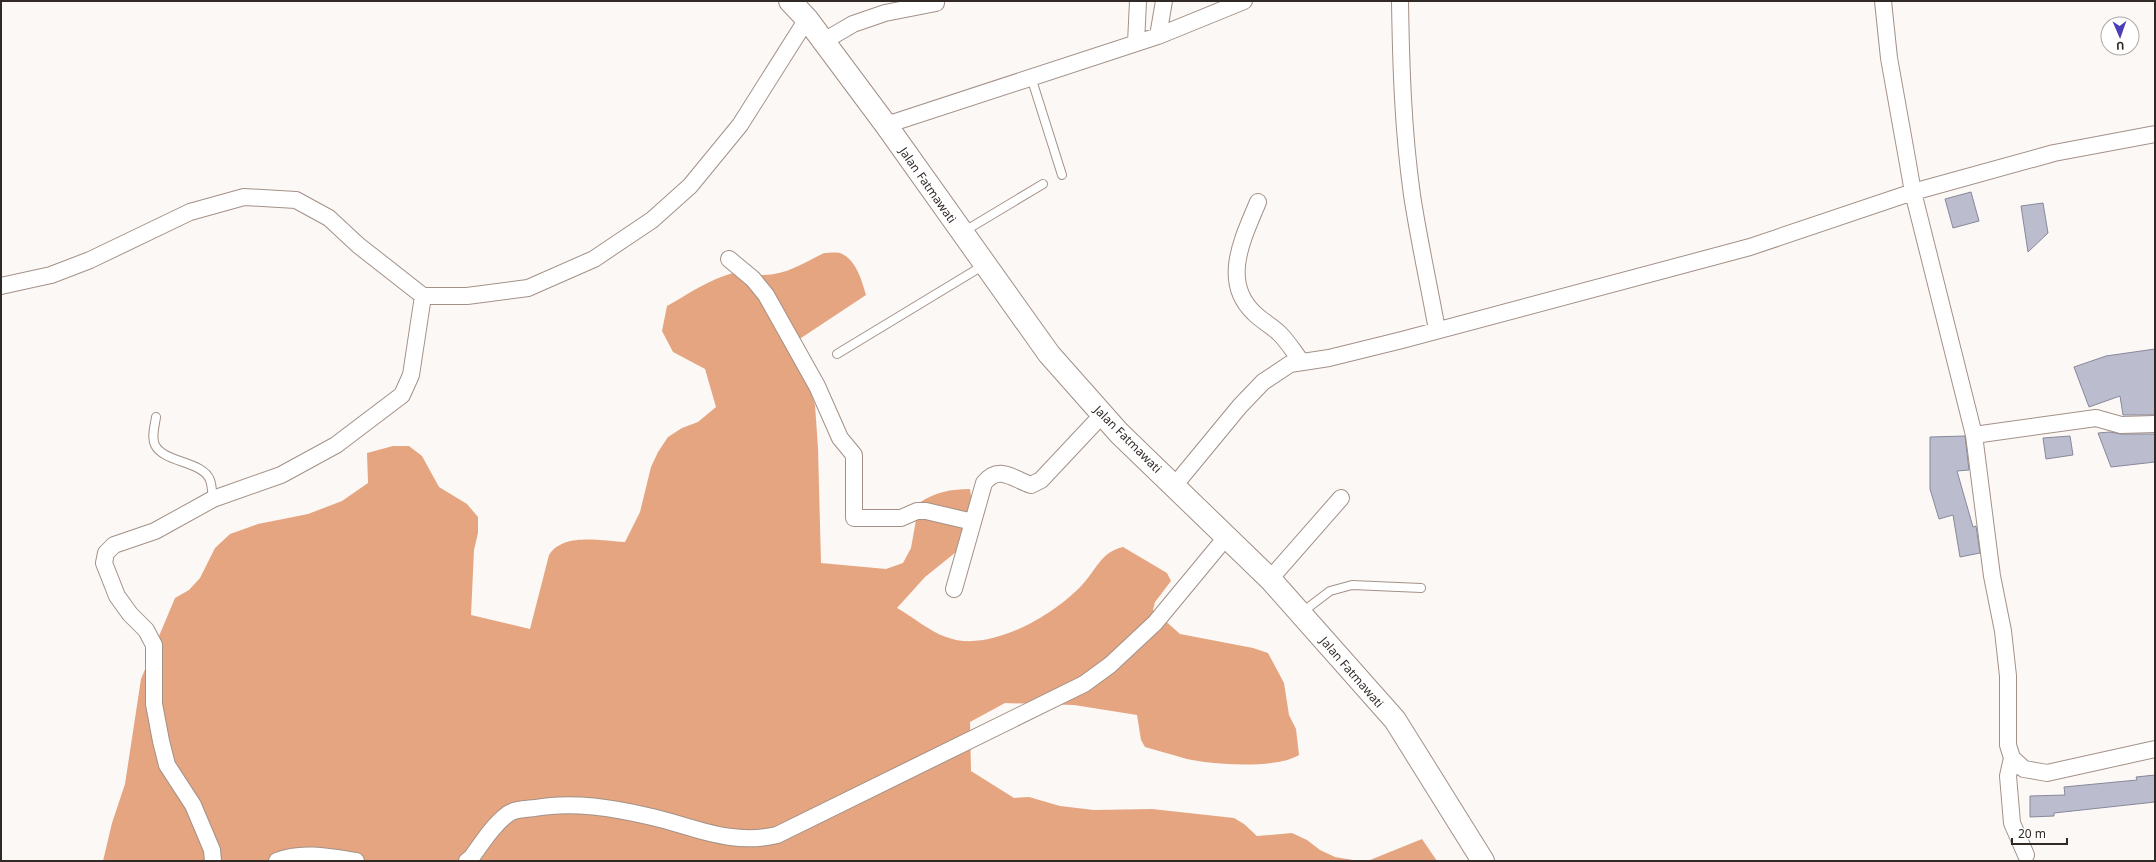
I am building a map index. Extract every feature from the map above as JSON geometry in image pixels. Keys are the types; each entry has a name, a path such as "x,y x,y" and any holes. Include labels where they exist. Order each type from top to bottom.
{"highway":[{"name":"Jalan Fatmawati","path":"790,1 807,19 886,125 1049,354 1102,415 1270,579 1394,720 1483,861"}],"street":[{"path":"1136,43 1138,1"},
{"path":"1158,36 1164,1"},
{"path":"886,125 1158,36 1244,1"},
{"path":"1400,1 1403,116 1406,149 1412,196 1437,330"},
{"path":"1883,1 1889,58 1914,192 1974,435 1992,576 2003,631 2008,676 2008,745 2012,758 2024,769 2047,773 2155,749"},
{"path":"824,41 853,24 866,19 885,13 936,3"},
{"path":"1,286 57,272 90,260 190,212 244,197 296,200 328,218 358,245 423,296 467,296 528,288 594,259 652,220 690,186 740,125 807,19"},
{"path":"1174,486 1240,406 1263,382 1290,364 1301,361 1329,358 1750,247 1914,192 2054,153 2155,134"},
{"path":"1258,202 1240,246 1236,265 1240,292 1253,313 1281,336 1301,361"},
{"path":"729,259 754,279 766,295 817,386 840,438 854,455 854,518 901,518 917,511 926,511 973,522"},
{"path":"213,861 212,850 193,805 167,765 160,741 154,704 154,645 146,630 130,614 117,596 104,563 106,553 114,545 155,531 213,499 280,475 336,444 402,396 411,375 423,296"},
{"path":"954,589 984,483 989,476 997,473 1008,474 1031,485 1041,480 1102,415"},
{"path":"1974,435 2096,418 2121,425 2155,424"},
{"path":"1270,579 1341,498"},
{"path":"467,861 471,858 496,825 509,812 562,804 613,809 652,816 733,838 759,839 777,834 1084,684 1110,665 1155,623 1227,536"},
{"path":"2012,758 2008,776 2012,823 2026,855"},
{"path":"277,861 289,856 310,856 356,861"}],"lane":[{"path":"1031,77 1062,175"},
{"path":"962,233 1043,184"},
{"path":"837,354 985,264"},
{"path":"156,417 154,436 155,445 165,455 202,471 210,479 213,499"},
{"path":"1301,614 1330,591 1352,585 1421,588"}],"shaded area":[{"path":"824,253 840,253 850,260 858,271 866,295 795,342 815,405 818,448 821,563 886,569 903,563 911,548 919,503 931,496 943,492 970,489 975,525 966,544 925,577 897,608 927,628 946,637 963,641 981,640 1001,636 1020,629 1038,619 1070,597 1082,585 1104,557 1116,549 1123,547 1167,573 1171,581 1155,602 1153,610 1180,634 1253,648 1268,653 1284,683 1289,715 1296,729 1299,755 1289,759 1261,764 1228,764 1198,761 1145,747 1141,740 1137,715 1074,705 1005,703 970,722 971,771 1014,798 1029,797 1060,806 1094,810 1152,809 1234,818 1244,824 1257,836 1292,833 1335,857 1353,860 1370,860 1422,839 1437,861 103,861 112,823 125,784 141,679 175,598 189,590 200,578 215,548 230,534 258,524 308,514 342,501 368,483 367,453 393,446 409,446 422,456 439,487 467,504 478,517 478,533 474,550 471,615 530,629 549,555 555,548 564,543 573,541 595,540 625,542 640,512 651,467 658,452 668,437 682,428 698,422 716,407 705,369 673,352 662,331 667,306 699,287 724,276 733,273 769,275 778,273 801,265"}],"building":[{"path":"1971,192 1979,221 1953,228 1945,199"},
{"path":"2043,203 2048,233 2028,252 2021,206"},
{"path":"2155,349 2155,415 2123,415 2120,396 2089,407 2074,367 2106,356"},
{"path":"2110,432 2121,434 2155,434 2155,462 2111,467 2098,433"},
{"path":"1965,436 1969,470 1957,471 1973,527 1976,526 1980,553 1960,557 1953,515 1939,519 1930,489 1930,437"},
{"path":"2070,436 2073,455 2046,459 2043,438"},
{"path":"2155,775 2155,802 2054,813 2054,816 2030,817 2030,796 2065,795 2064,787 2137,780 2136,777"}]}
